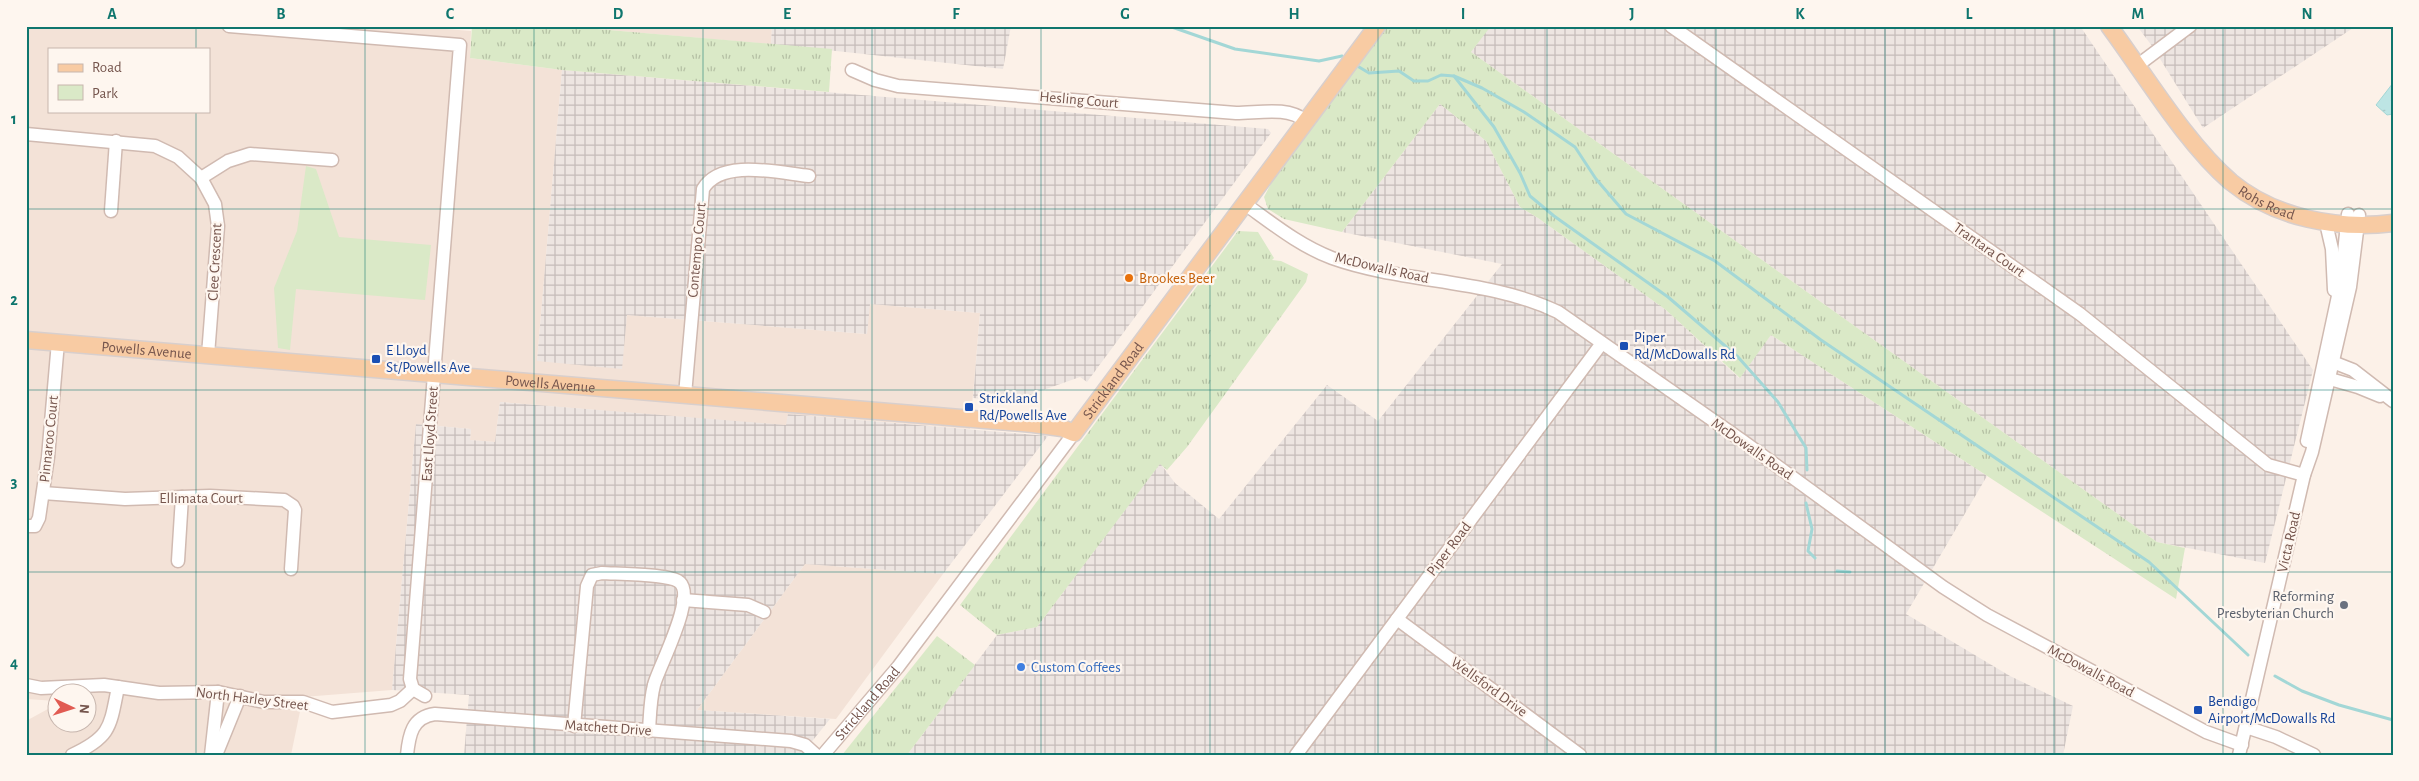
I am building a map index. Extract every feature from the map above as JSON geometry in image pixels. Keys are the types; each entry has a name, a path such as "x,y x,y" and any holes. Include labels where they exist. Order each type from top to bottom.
{"main road":[{"name":"Strickland Road","path":"1074,433 1377,26"},
{"name":"Rohs Road","path":"2109,26 2201,150 2220,170 2246,192 2282,210 2326,222 2353,220"},
{"name":"Rohs Road","path":"2201,150 2236,176 2269,193 2310,208 2353,220"},
{"path":"2353,220 2393,214"},
{"path":"2353,220 2393,223"},
{"name":"Powells Avenue","path":"26,340 1041,425 1062,428 1074,433"}],"street":[{"name":"East Lloyd Street","path":"229,26 460,45 410,679 413,689"},
{"name":"Trantara Court","path":"1671,26 2080,314 2268,465 2304,475"},
{"path":"2138,66 2190,26"},
{"name":"Hesling Court","path":"852,70 876,80 898,86 1236,113 1281,111 1299,116 1306,121"},
{"name":"Clee Crescent","path":"26,134 145,144 171,152 202,178 215,204 218,226 208,355"},
{"path":"112,211 116,141"},
{"path":"202,178 228,161 250,154 332,160"},
{"name":"Contempo Court","path":"685,395 700,203 707,182 718,174 731,170 809,176"},
{"name":"McDowalls Road","path":"1245,204 1296,240 1332,258 1532,301 1569,319 1744,442 1915,568 1969,604 2241,750"},
{"path":"2329,360 2334,317 2353,220"},
{"path":"2329,360 2352,279 2353,220"},
{"path":"2326,222 2332,249 2334,317"},
{"name":"Pinnaroo Court","path":"26,526 36,526 38,522 43,493 58,342"},
{"name":"Piper Road","path":"1296,755 1602,343"},
{"name":"Victa Road","path":"2241,750 2304,475 2308,432 2329,360"},
{"path":"2329,360 2361,375 2393,402"},
{"path":"2325,378 2366,389 2393,402"},
{"name":"Strickland Road","path":"823,755 898,667 1074,433"},
{"name":"Ellimata Court","path":"43,493 125,499 210,496 288,502 295,510 291,569"},
{"path":"178,561 182,497"},
{"path":"574,726 587,586 592,575 602,573 673,580 682,584 683,600 675,633 654,686 649,731"},
{"path":"683,600 748,605 764,612"},
{"name":"Wellsford Drive","path":"1397,619 1580,755"},
{"name":"North Harley Street","path":"26,685 41,688 90,684 159,693 218,692 264,702 303,702 322,709 344,712 391,705 400,701 413,689"},
{"path":"72,755 88,747 103,736 111,721 118,687"},
{"path":"413,689 425,696"},
{"path":"211,755 218,692"},
{"path":"216,755 240,696"},
{"name":"Matchett Drive","path":"407,755 408,738 416,723 425,717 435,714 791,741 805,746 816,755"},
{"path":"2246,727 2276,737 2314,755"}],"shaded area":[{"path":"26,26 408,26 471,31 470,58 562,70 537,361 627,315 867,334 869,304 980,313 970,429 788,414 787,426 500,402 495,442 470,440 471,429 416,424 392,690 303,697 291,755 26,755 26,721 48,709 48,734 98,734 98,684 48,684 48,700 26,699"},
{"path":"562,26 772,26 771,44"},
{"path":"772,26 1011,26 1003,69 771,44"},
{"path":"1490,26 2080,26 2313,370 2265,563 2157,542 1471,52"},
{"path":"2137,26 2356,26 2203,128 2152,46"},
{"path":"562,70 1268,129 1271,133 1087,382 1080,377 1032,394 1031,403 973,398 980,313 870,304 867,334 627,315 622,369 537,361"},
{"path":"1440,104 1486,141 1520,207 1666,310 1739,378 1771,335 1987,476 1906,614 2010,676 2073,706 2063,755 907,755 997,635 1037,627 1160,463 1175,483 1219,519 1327,385 1378,421 1502,264 1342,232"},
{"path":"500,402 786,425 788,414 1048,436 943,574 805,564 697,710 830,719 801,755 464,755 469,695 392,690 416,424 471,429 470,440 495,442"},
{"path":"805,564 943,574 836,719 697,710"}],"green space":[{"path":"472,26 562,26 832,49 829,92 562,70 470,58"},
{"path":"1385,26 1491,26 1471,52 2157,542 2185,548 2176,599 1771,335 1740,378 1666,310 1520,207 1486,141 1440,104 1342,232 1284,219 1268,209 1264,197 1281,164"},
{"path":"306,166 316,169 339,237 431,245 425,300 296,289 290,350 278,348 274,288 297,231"},
{"path":"1238,231 1258,232 1274,258 1272,260 1281,261 1308,274 1306,282 1187,447 1167,470 1160,464 1037,627 997,635 960,605"},
{"path":"937,636 975,665 907,755 842,755"}],"water":[{"path":"2393,83 2393,114 2387,115 2376,105"}],"waterway":[{"path":"1169,26 1235,49 1319,61 1342,56"},
{"path":"1359,67 1369,73 1399,71 1414,81 1428,81 1441,75 1454,76 1494,127 1520,173 1530,196 1554,216 1668,297 1738,357 1778,402 1806,448 1807,470"},
{"path":"1454,76 1482,88 1524,112 1575,147 1596,179 1626,214 1715,261 1821,340 2149,562 2248,655"},
{"path":"1806,503 1812,529 1808,551 1815,558"},
{"path":"1837,571 1850,572"},
{"path":"2275,676 2302,691 2339,705 2393,720"}],"place":[{"name":"Brookes Beer","path":"1129,278"},
{"name":"Piper Rd/McDowalls Rd","path":"1624,346"},
{"name":"E Lloyd St/Powells Ave","path":"376,359"},
{"name":"Strickland Rd/Powells Ave","path":"969,407"},
{"name":"Reforming Presbyterian Church","path":"2344,605"},
{"name":"Custom Coffees","path":"1021,667"},
{"name":"Bendigo Airport/McDowalls Rd","path":"2198,710"}]}
